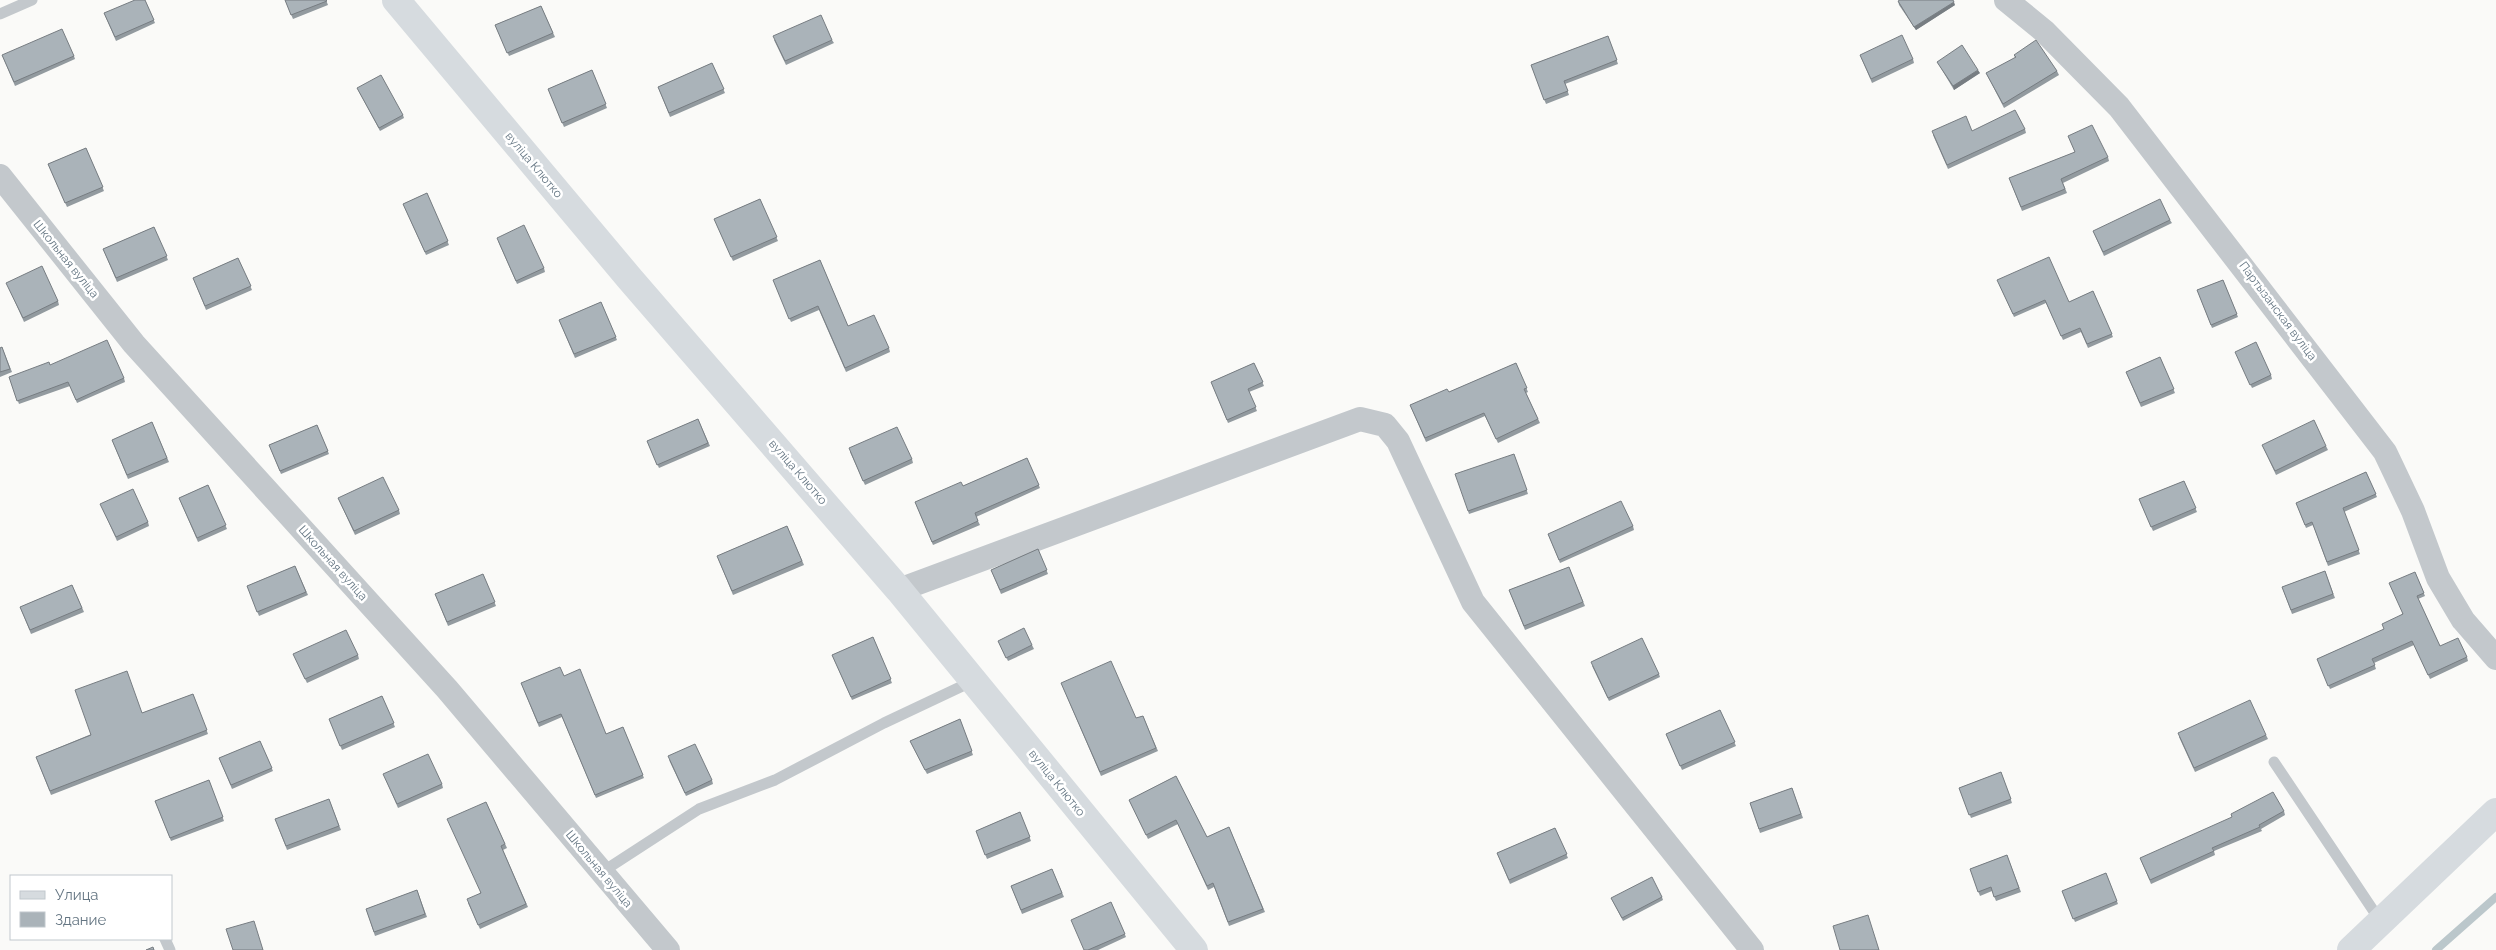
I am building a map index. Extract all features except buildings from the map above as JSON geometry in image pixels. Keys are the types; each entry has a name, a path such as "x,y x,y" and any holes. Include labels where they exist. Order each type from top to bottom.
{"street":[{"name":"вуліца Клютко","path":"396,0 630,279 899,590 1194,950"},
{"name":"Партызанская вуліца","path":"2006,0 2044,31 2119,108 2385,452 2413,511 2438,578 2462,620 2496,658"},
{"name":"Школьная вуліца","path":"0,176 134,344 447,689 668,950"},
{"path":"899,590 1360,420 1384,425 1398,441 1473,602 1752,950"},
{"path":"2351,950 2496,812"}],"lane":[{"path":"0,14 32,0"},
{"path":"602,872 699,809 775,780 884,723 974,681"},
{"path":"2274,762 2380,922"}],"waterway":[{"path":"2436,950 2496,897"}]}
